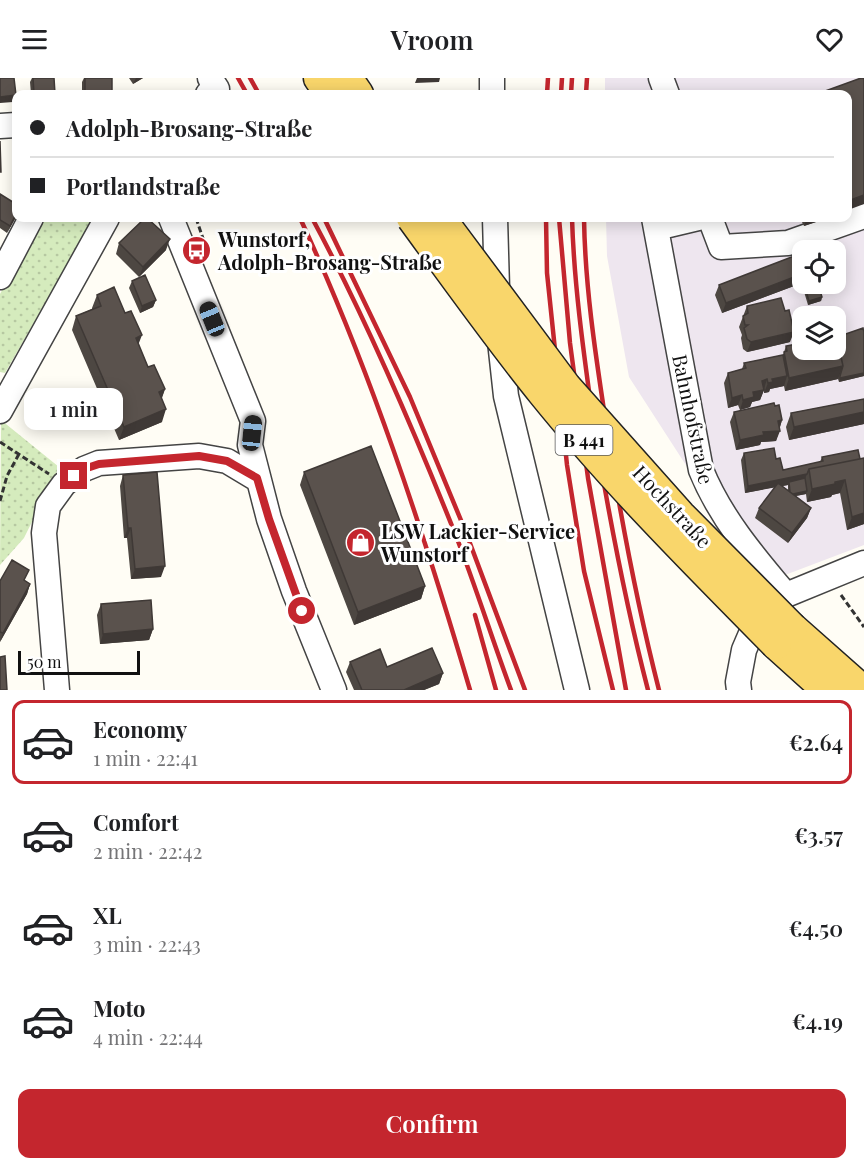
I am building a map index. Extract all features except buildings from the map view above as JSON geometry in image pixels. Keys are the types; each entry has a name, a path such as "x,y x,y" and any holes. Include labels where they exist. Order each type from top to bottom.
{"main road":[{"name":"Hochstraße","path":"415,222 487,322 545,395 657,523 712,581 784,636 861,690"},
{"name":"Hochstraße","path":"443,222 566,387 680,515 784,636 827,690"}],"street":[{"path":"210,78 217,89 215,90"},
{"path":"0,277 29,222"},
{"path":"0,411 7,383 105,222"},
{"path":"173,222 253,421 250,445 269,519 294,591 334,690"},
{"path":"495,222 498,323 506,396 576,690"},
{"path":"712,222 721,246 788,243 847,222"},
{"name":"Bahnhofstraße","path":"655,223 701,470 711,495 728,522 786,595"},
{"path":"57,690 44,532 48,506 64,484 84,469 99,464 199,456 227,461 257,478"},
{"path":"739,690 738,682 744,650 753,629 786,595 864,562"}],"path":[{"path":"197,222 206,246"},
{"path":"0,442 64,484"},
{"path":"0,501 19,453"},
{"path":"828,576 864,627"}],"shaded area":[{"path":"605,78 864,78 864,545 785,575 739,540 702,490 629,377 607,256 606,222 852,222 852,90 605,90"}],"green space":[{"path":"40,222 92,222 5,373 0,372 0,294"},
{"path":"1,420 59,467 24,538 0,565"}],"railway":[{"path":"238,78 245,90"},
{"path":"250,78 257,90"},
{"path":"547,90 548,78"},
{"path":"561,90 562,78"},
{"path":"571,90 572,78"},
{"path":"586,90 587,78"},
{"path":"302,222 349,333 394,451 470,690"},
{"path":"314,222 370,335 423,455 463,555 511,690"},
{"path":"326,222 410,397 465,530 525,690"},
{"path":"546,222 547,273 567,465 584,571 613,690"},
{"path":"559,222 570,343 588,478 626,690"},
{"path":"572,222 582,340 592,413 617,552 648,690"},
{"path":"584,222 591,318 610,451 635,588 659,690"},
{"path":"475,615 496,690"}],"place":[{"name":"Wunstorf, Adolph-Brosang-Straße","path":"197,250"},
{"name":"LSW Lackier-Service Wunstorf","path":"360,542"}],"route":[{"path":"74,476 84,469 99,464 199,456 227,461 257,478 302,611"}]}
